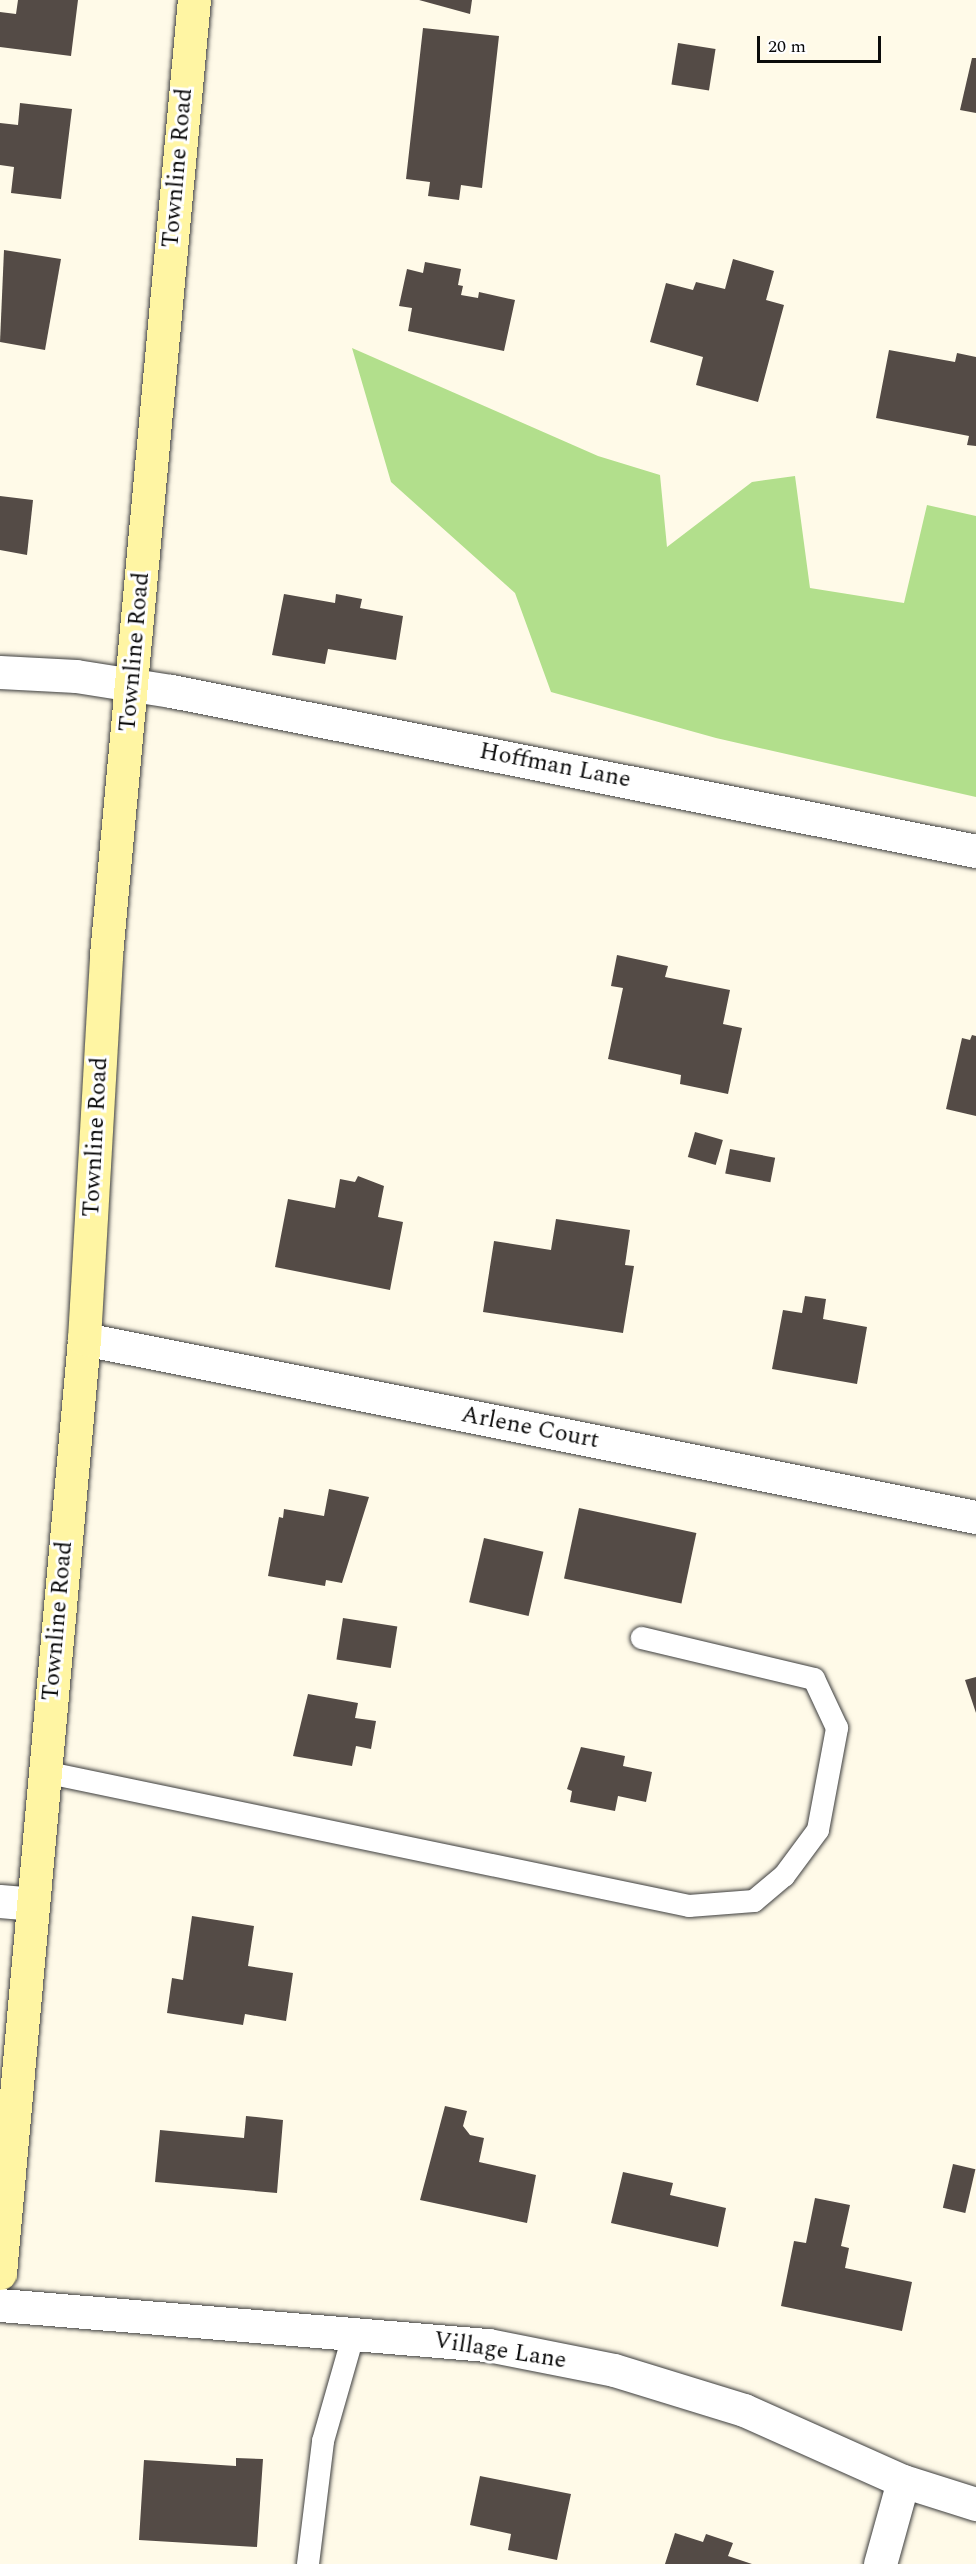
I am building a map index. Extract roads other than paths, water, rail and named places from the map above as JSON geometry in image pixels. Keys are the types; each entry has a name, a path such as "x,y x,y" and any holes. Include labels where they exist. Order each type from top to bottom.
{"street":[{"name":"Townline Road","path":"0,2273 16,1903 44,1772 84,1339 106,955 194,0"},
{"name":"Hoffman Lane","path":"0,672 132,685 976,851"},
{"name":"Arlene Court","path":"84,1339 976,1516"},
{"name":"Village Lane","path":"0,2305 488,2345 614,2370 744,2410 903,2481 976,2504"},
{"path":"880,2564 903,2481"}],"lane":[{"path":"44,1772 689,1906 754,1901 784,1876 818,1830 837,1728 814,1679 642,1638"},
{"path":"308,2564 323,2441 354,2333"}]}
